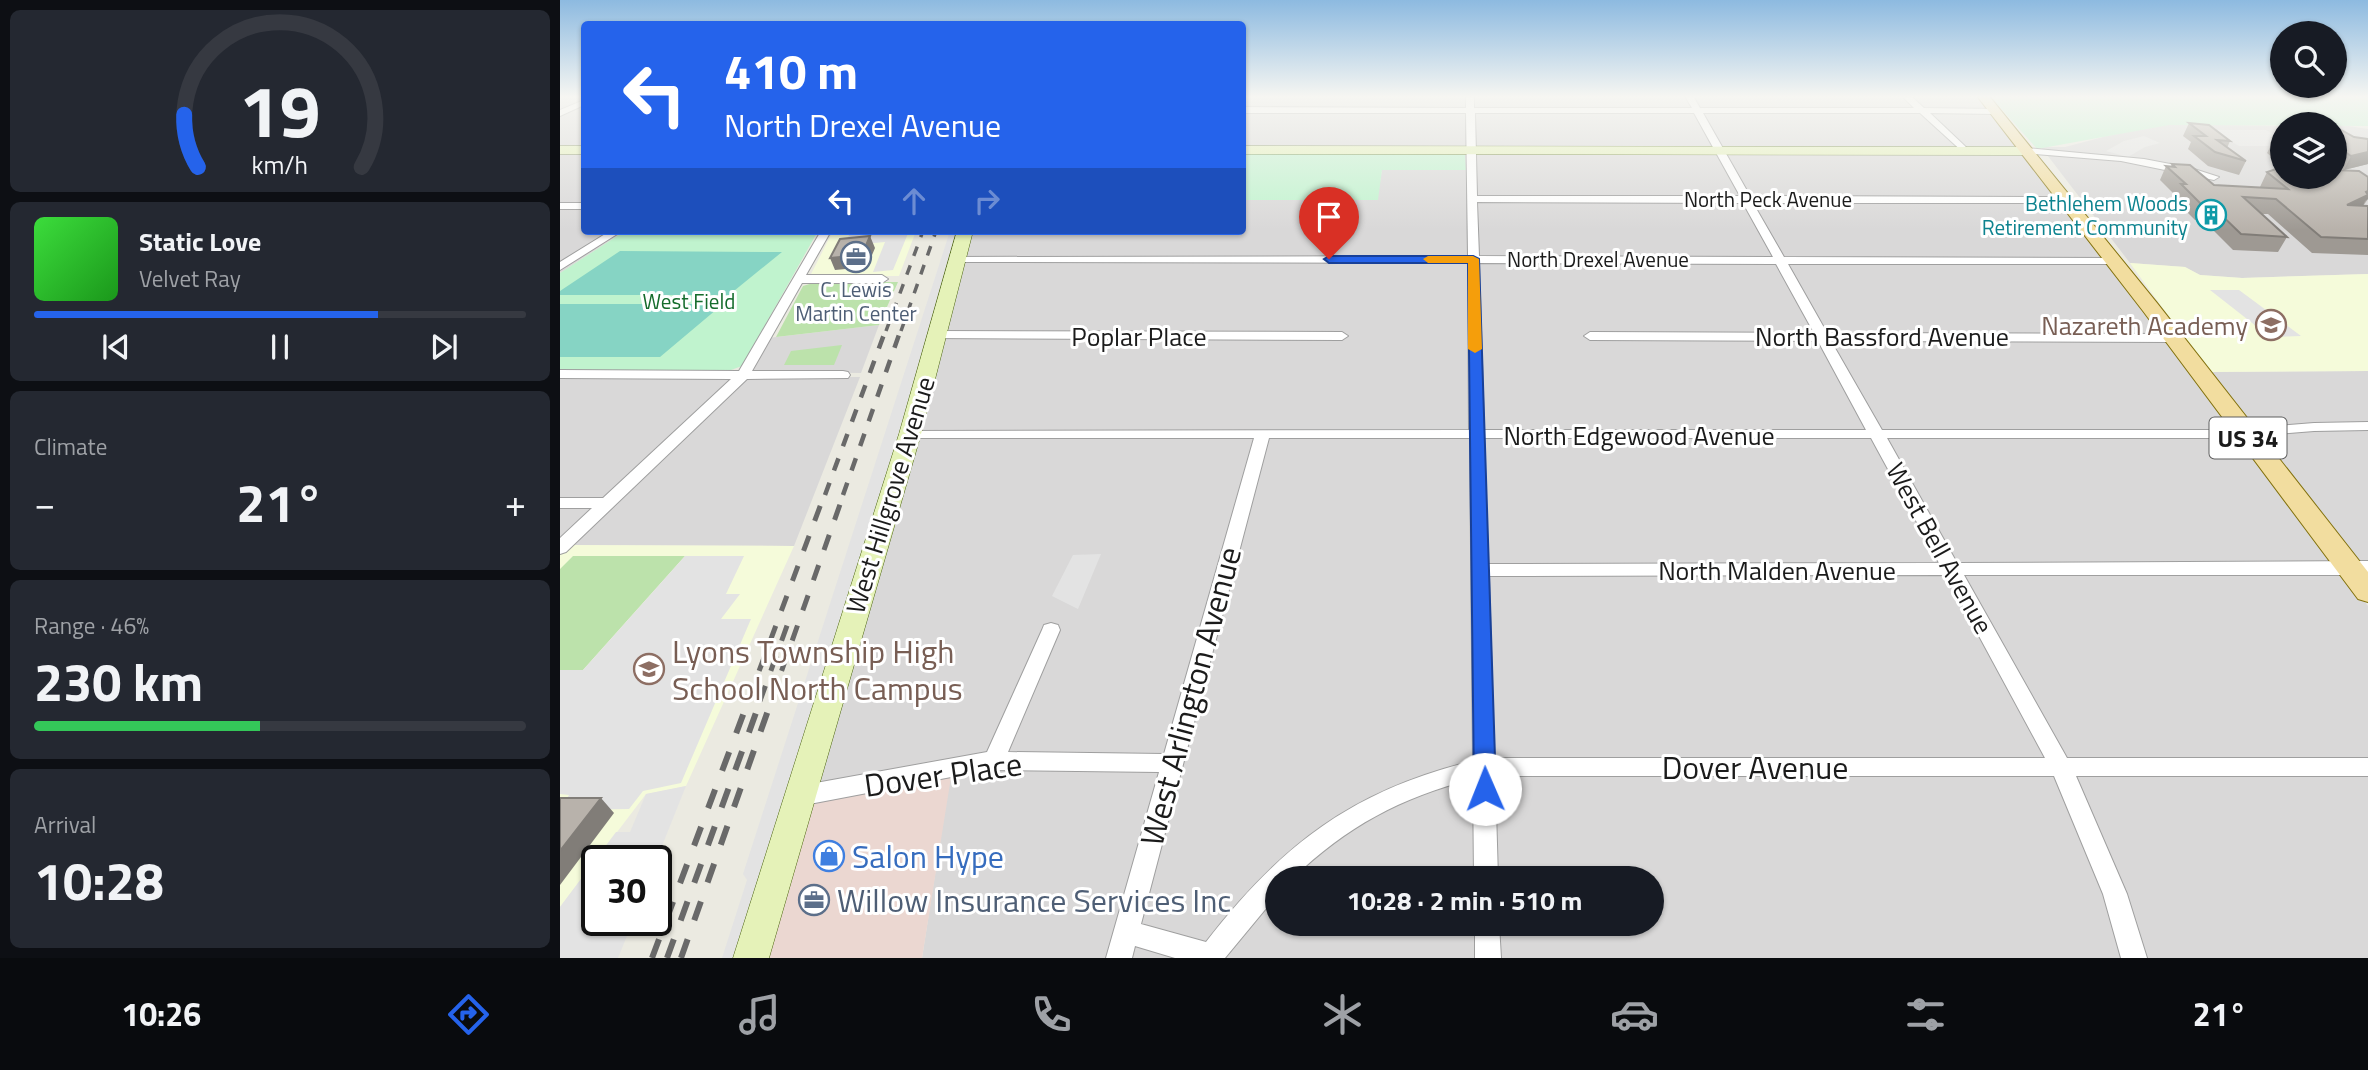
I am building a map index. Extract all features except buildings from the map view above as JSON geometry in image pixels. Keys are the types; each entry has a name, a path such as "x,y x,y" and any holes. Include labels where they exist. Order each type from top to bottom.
{"main road":[{"name":"US 34","path":"2017,141 2174,338 2244,433 2359,568 2368,592"}],"street":[{"path":"1471,141 1486,866"},
{"name":"West Bell Avenue","path":"1713,141 2062,768 2115,894 2134,958"},
{"path":"1954,141 1965,151"},
{"path":"560,150 581,150"},
{"path":"1246,150 2025,151 2093,155 2155,163 2214,177"},
{"name":"North Peck Avenue","path":"1472,199 2064,200"},
{"path":"560,206 581,206"},
{"path":"560,267 611,235"},
{"path":"560,548 743,375 824,235"},
{"name":"West Hillgrove Avenue","path":"751,958 910,434 964,235"},
{"name":"North Drexel Avenue","path":"956,259 2114,261"},
{"path":"799,279 882,279"},
{"name":"Poplar Place","path":"937,335 1342,336"},
{"name":"North Bassford Avenue","path":"1590,336 2174,338"},
{"path":"560,374 843,375"},
{"name":"North Edgewood Avenue","path":"910,434 2244,433 2314,426 2368,426"},
{"name":"West Arlington Avenue","path":"1119,958 1262,435"},
{"path":"560,503 608,503"},
{"name":"North Malden Avenue","path":"1479,570 2359,568"},
{"path":"994,761 1051,630"},
{"name":"Dover Place","path":"799,796 994,761 1171,763"},
{"name":"Dover Avenue","path":"1211,957 1265,890 1308,849 1331,833 1402,791 1485,767 2368,767"},
{"path":"1126,933 1211,957"},
{"path":"1487,936 1488,958"}],"shaded area":[{"path":"560,141 581,141 581,235 619,235 560,273"},
{"path":"1246,141 2011,141 2018,150 1246,149"},
{"path":"2089,141 2270,141 2270,189 2347,189 2347,141 2368,141 2368,274 2242,278 2200,275 2185,267 2130,263 2041,147 2065,147"},
{"path":"2124,141 2160,143 2145,147 2128,157 2106,151"},
{"path":"2230,141 2270,141 2270,146 2239,146"},
{"path":"2021,153 2368,606 2368,958 1127,958 1268,439 1551,438 1256,438 1111,958 922,958 951,772 803,799 972,235 1246,235 1246,200 1377,200 1382,170 1465,170 1462,154"},
{"path":"831,235 914,235 899,276 810,276"},
{"path":"849,235 907,235 893,270 873,272 885,242 844,246"},
{"path":"949,235 959,235 739,958 722,958 747,880 743,874"},
{"path":"620,251 782,252 729,295 560,295 560,291"},
{"name":"Nazareth Academy","path":"2130,263 2185,267 2200,275 2242,278 2368,274 2368,371 2209,372"},
{"path":"2210,290 2239,290 2301,336 2270,337"},
{"path":"560,304 723,304 660,357 560,357"},
{"path":"879,325 861,373 748,372 768,338"},
{"path":"2368,371 2368,577 2209,372"},
{"path":"560,377 860,377 794,546 560,545"},
{"name":"Lyons Township High School North Campus","path":"566,545 794,546 686,786 646,794 607,845 581,845 581,879 560,907 560,551"},
{"path":"1101,554 1078,609 1052,596 1073,555"},
{"name":"Lyons Township High School North Campus","path":"685,556 744,556 726,594 740,594 721,619 751,619 681,783 643,791 629,809 560,810 569,795 560,794 560,670 583,670"},
{"path":"952,771 922,958 756,958 803,799"},
{"path":"686,786 662,845 606,845 616,832 630,832 646,794"},
{"path":"581,879 581,936 627,936 618,958 560,958 560,907"}],"green space":[{"path":"2030,141 2083,141 2037,149"},
{"path":"1246,153 1465,155 1466,170 1382,170 1378,200 1246,200"},
{"name":"West Field","path":"619,235 816,235 742,366 731,370 560,370 560,273"},
{"path":"816,282 898,282 879,325 776,337 803,286"},
{"path":"842,345 834,365 784,365 791,351"},
{"path":"573,556 685,556 583,670 560,670 560,569"}],"railway":[{"path":"886,331 922,235"},
{"path":"901,331 935,235"},
{"path":"825,495 886,329"},
{"path":"843,495 901,329"},
{"path":"748,701 825,493"},
{"path":"771,701 844,493"},
{"path":"760,701 788,623"},
{"path":"652,958 749,699"},
{"path":"667,958 761,699"},
{"path":"681,958 772,699"}],"slow traffic":[{"path":"1428,259 1473,259 1475,349"}],"place":[{"name":"Bethlehem Woods Retirement Community","path":"2211,215"},
{"name":"C. Lewis Martin Center","path":"856,257"},
{"name":"Nazareth Academy","path":"2271,325"},
{"name":"Lyons Township High School North Campus","path":"649,669"},
{"name":"Salon Hype","path":"829,856"},
{"name":"Willow Insurance Services Inc","path":"814,900"}],"route":[{"path":"1329,259 1473,259 1485,789"}]}
